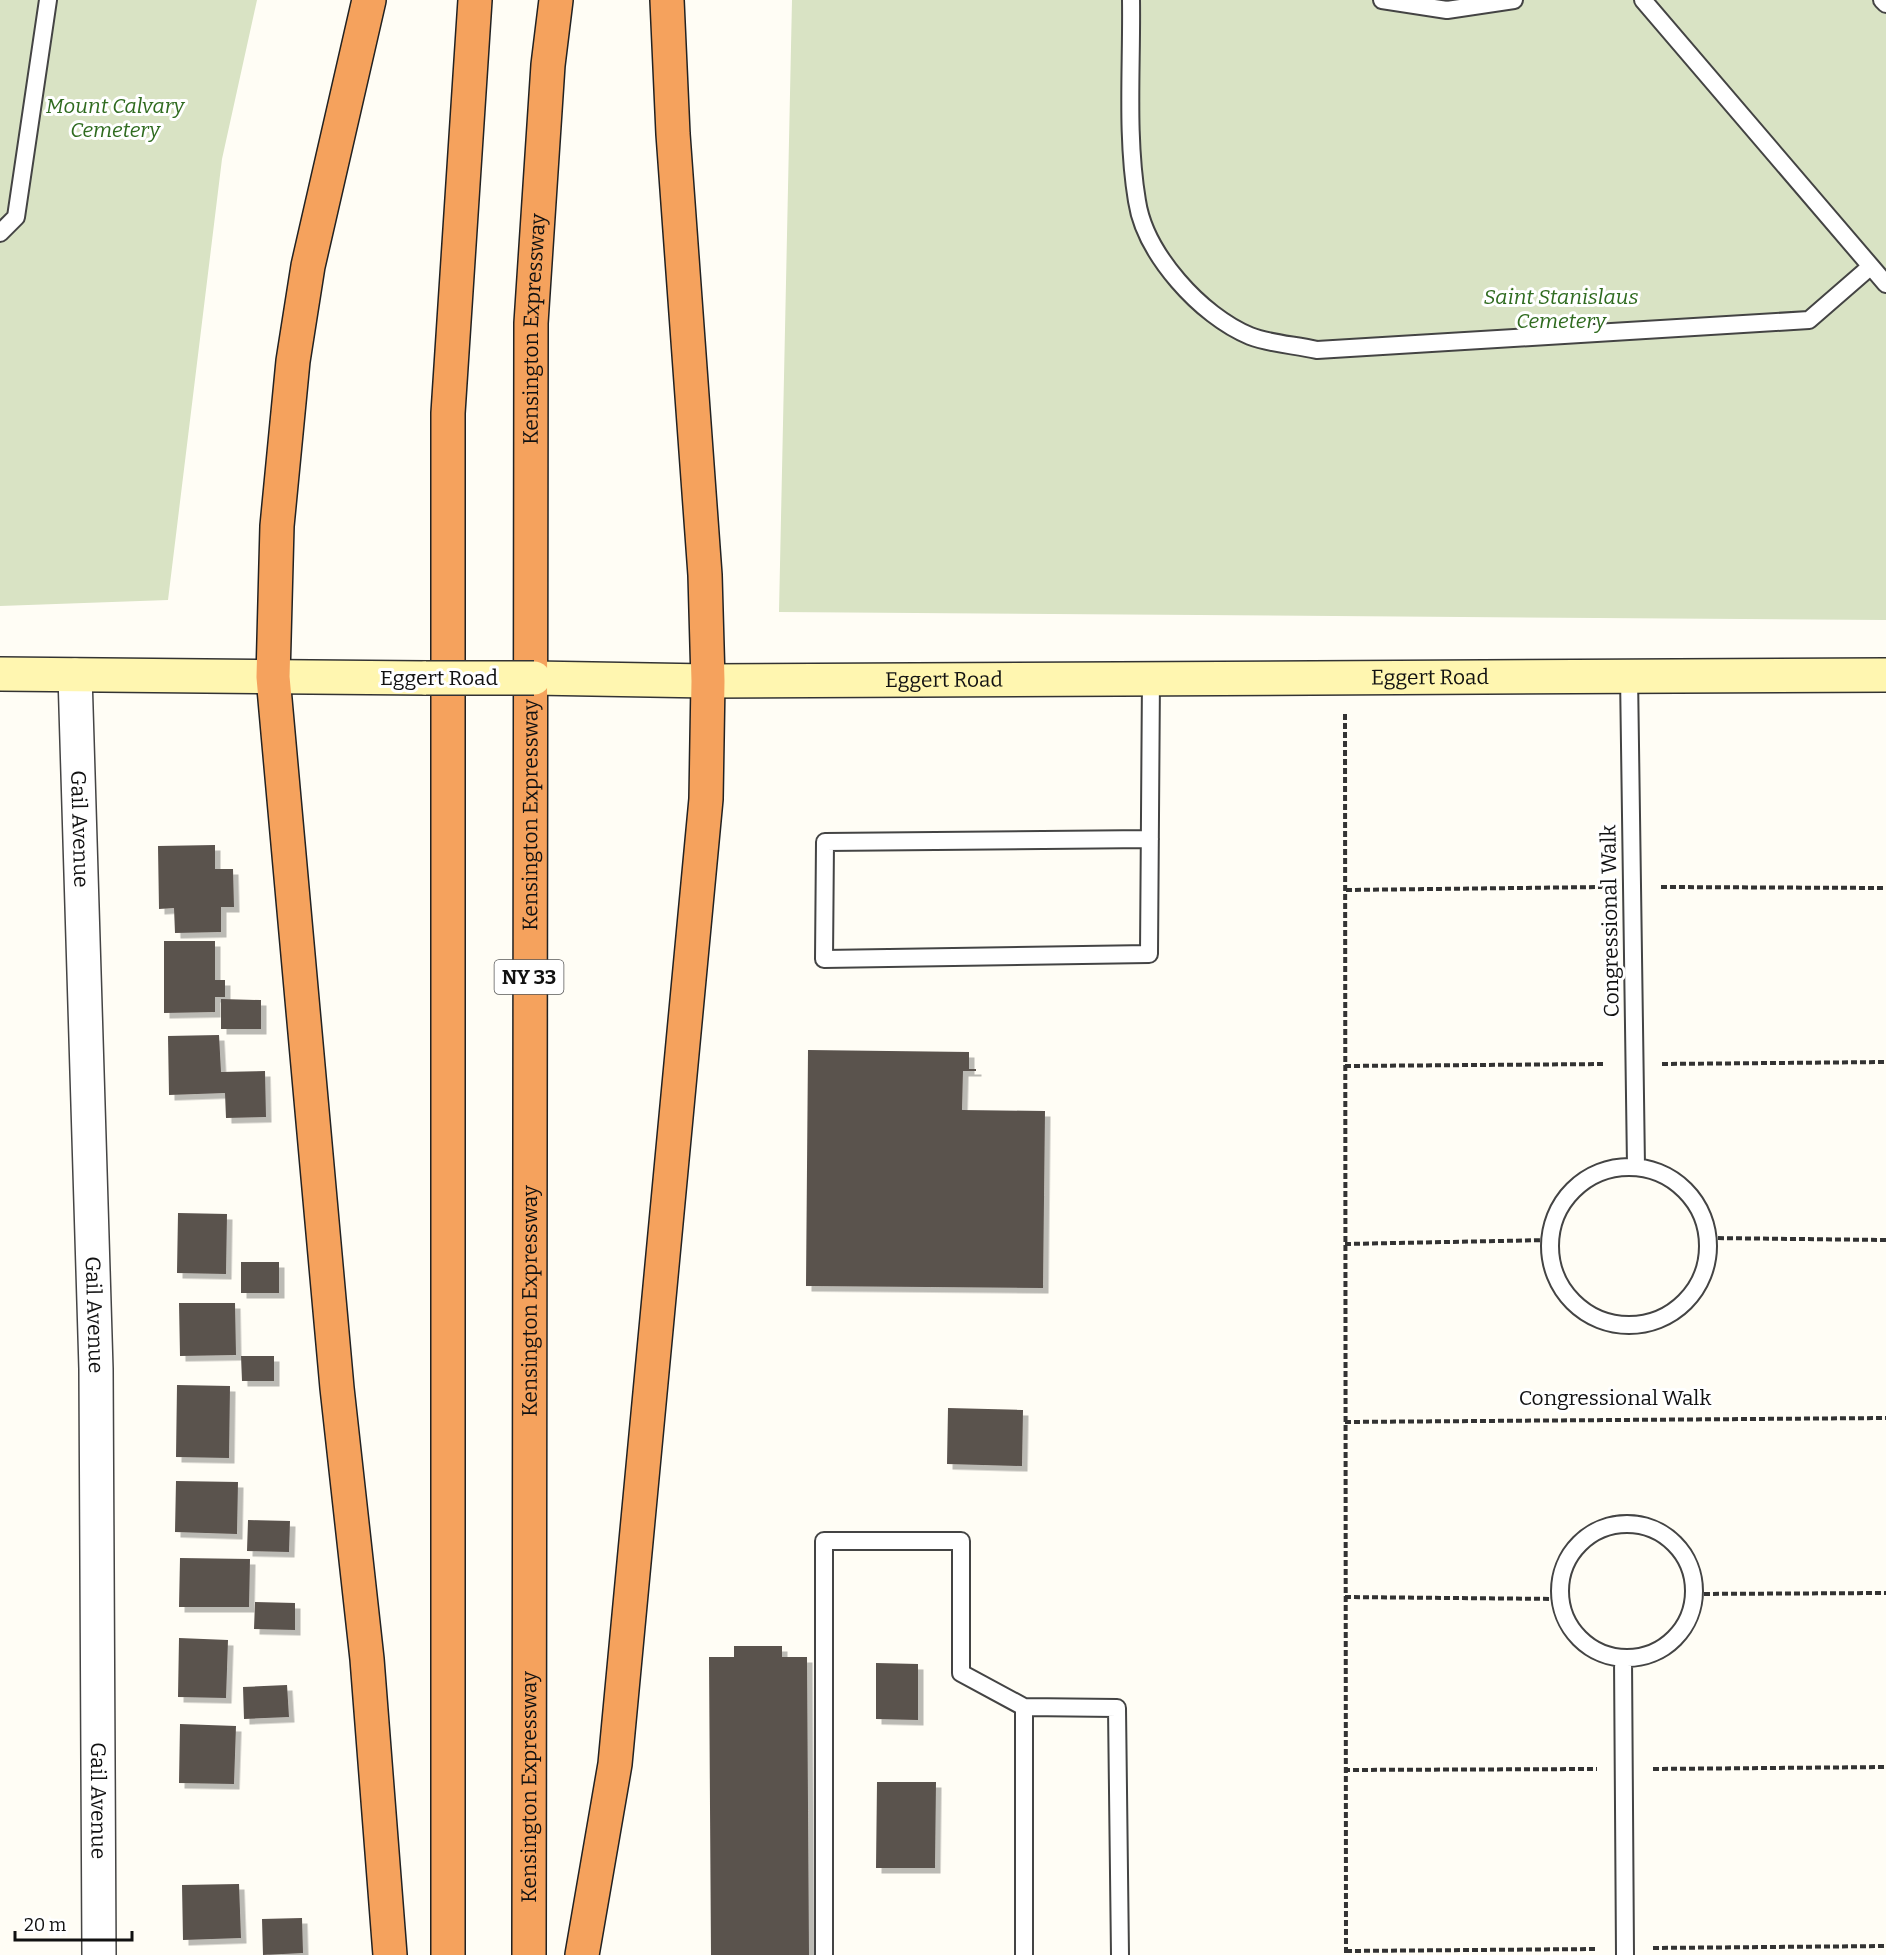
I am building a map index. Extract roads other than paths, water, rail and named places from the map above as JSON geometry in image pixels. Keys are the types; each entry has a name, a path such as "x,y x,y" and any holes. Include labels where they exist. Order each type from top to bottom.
{"highway":[{"path":"369,0 308,266 293,361 277,526 282,677 337,1388 367,1659 390,1955"},
{"path":"448,1955 448,413 475,0"},
{"name":"Kensington Expressway","path":"529,1955 531,324 548,65 556,0"},
{"path":"582,1955 619,1729 706,799 708,681 704,564 667,0"}],"street":[{"name":"Eggert Road","path":"0,674 708,681 1886,675"},
{"name":"Gail Avenue","path":"75,675 96,1369 99,1955"}],"lane":[{"path":"0,233 16,217 48,0"},
{"path":"1131,0 1132,136 1137,203 1158,257 1198,304 1250,336 1317,350 1809,320 1870,267"},
{"path":"1382,0 1448,10 1514,0"},
{"path":"1643,0 1886,284"},
{"path":"1882,0 1886,4"},
{"name":"Congressional Walk","path":"1629,675 1636,1166"},
{"path":"1150,839 825,842 824,959 1149,954 1150,839 1151,677"},
{"path":"1636,1166 1663,1173 1686,1188 1701,1211 1709,1238 1706,1267 1694,1293 1672,1313 1645,1325 1616,1325 1588,1315 1566,1296 1552,1269 1549,1240 1555,1215 1568,1194 1595,1174 1611,1168 1636,1166"},
{"path":"1625,1523 1647,1526 1667,1536 1682,1552 1692,1572 1695,1594 1690,1615 1680,1634 1664,1648 1645,1656 1623,1658 1600,1653 1581,1640 1567,1621 1560,1599 1562,1576 1570,1556 1584,1539 1603,1528 1625,1523"},
{"path":"824,1955 824,1540 961,1540 961,1673 1024,1707 1117,1708 1120,1955"},
{"path":"1623,1658 1625,1955"},
{"path":"1024,1707 1024,1955"}],"park label":[{"name":"Mount Calvary Cemetery","path":"115,118"},
{"name":"Saint Stanislaus Cemetery","path":"1561,309"}]}
